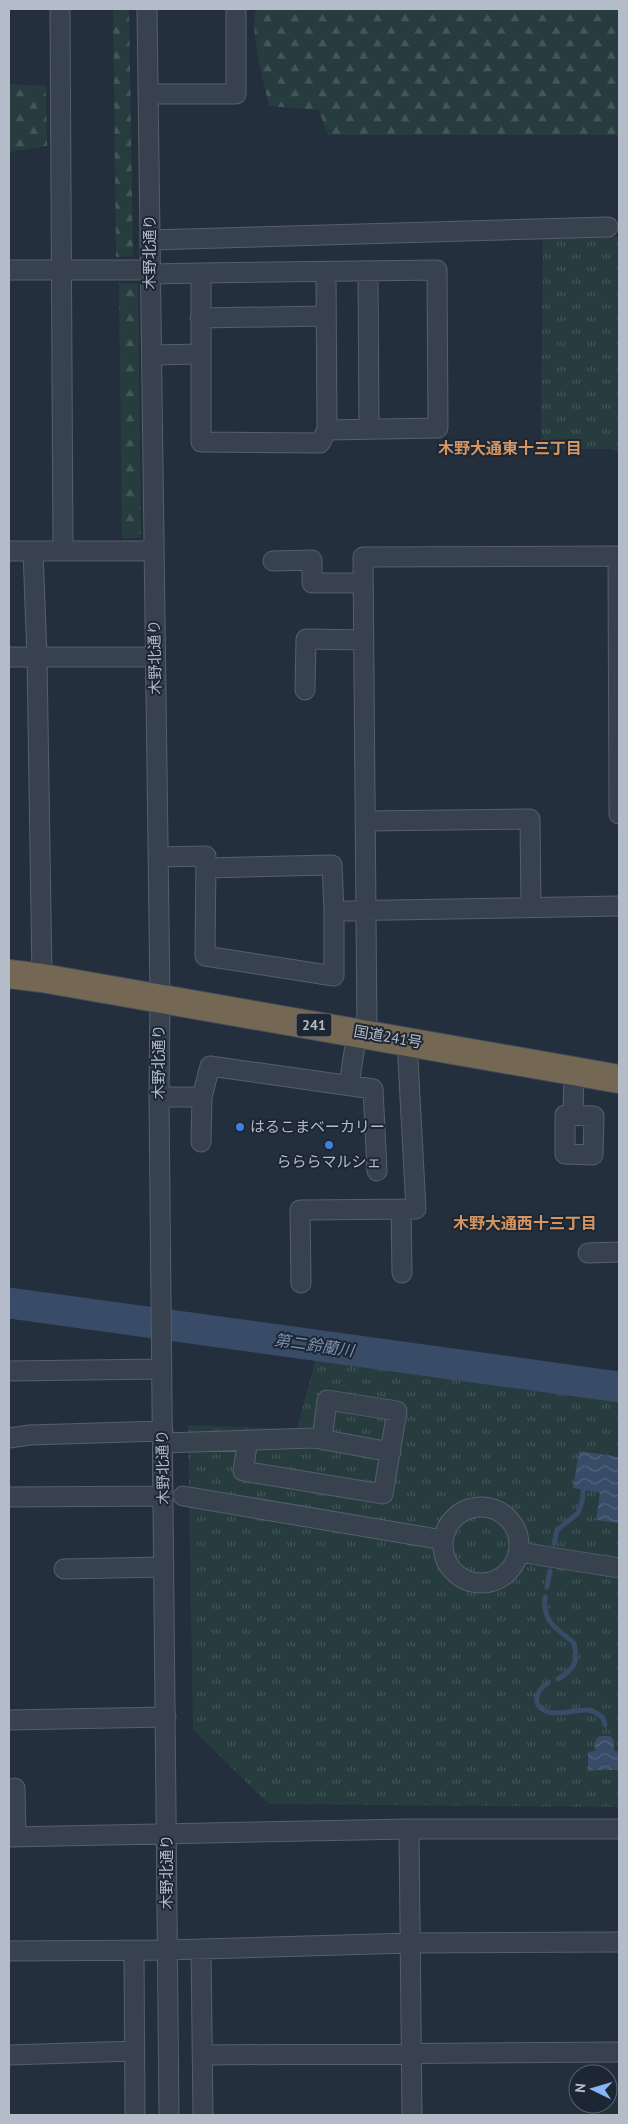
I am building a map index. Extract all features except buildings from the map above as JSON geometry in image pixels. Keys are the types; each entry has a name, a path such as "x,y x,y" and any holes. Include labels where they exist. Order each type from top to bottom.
{"highway":[{"name":"国道241号","path":"9,974 160,998 619,1079"}],"street":[{"path":"60,9 63,550"},
{"name":"木野北通り","path":"147,9 160,998 159,1097 169,2115"},
{"path":"148,94 236,94 236,9"},
{"path":"151,240 608,227"},
{"path":"9,270 201,273 437,270 438,428 326,430"},
{"path":"368,271 369,429"},
{"path":"201,273 201,442 320,443 326,430 326,272"},
{"path":"200,318 326,316"},
{"path":"152,355 201,354"},
{"path":"9,551 154,551"},
{"path":"33,551 37,656 42,978"},
{"path":"349,1085 362,1033 366,911 363,557 618,556 619,814"},
{"path":"273,561 312,560 312,583 363,583"},
{"path":"306,690 306,639 364,640"},
{"path":"9,657 155,657"},
{"path":"366,821 530,819 531,908"},
{"path":"158,857 206,856 204,956 334,976 332,865 206,868"},
{"path":"334,912 619,906"},
{"path":"301,1283 300,1210 416,1209 407,1041"},
{"path":"201,1142 202,1097 210,1066 349,1085 373,1089 377,1171"},
{"path":"573,1116 574,1070"},
{"path":"159,1097 202,1097"},
{"path":"401,1209 402,1273"},
{"path":"588,1253 619,1252"},
{"path":"9,1371 162,1369"},
{"path":"248,1440 243,1471 383,1494 397,1411 327,1400 322,1440"},
{"path":"9,1438 30,1435 248,1440 314,1438 391,1452"},
{"path":"9,1497 164,1496"},
{"path":"184,1496 443,1540"},
{"path":"487,1507 502,1513 512,1523 518,1537 518,1552 514,1565 505,1575 494,1581 481,1583 468,1581 457,1575 446,1559 443,1540 448,1525 458,1514 472,1508 487,1507"},
{"path":"518,1552 619,1568"},
{"path":"64,1569 164,1567"},
{"path":"9,1720 166,1717"},
{"path":"15,1788 12,1837 409,1829 619,1829"},
{"path":"409,1829 412,2115"},
{"path":"9,1951 134,1951 410,1943 619,1942"},
{"path":"201,1949 203,2115"},
{"path":"134,1951 135,2115"},
{"path":"9,2055 135,2051"},
{"path":"202,2055 619,2052"}],"green space":[{"path":"113,9 129,9 133,256 116,257"},
{"path":"256,9 619,9 619,135 328,135 319,110 269,106 254,29"},
{"path":"9,84 46,86 47,146 9,152"},
{"path":"619,237 619,453 611,449 541,449 543,239"},
{"path":"119,283 138,283 141,538 122,538"},
{"path":"317,1354 619,1397 619,1807 269,1804 193,1730 188,1425 297,1429"}],"water":[{"path":"579,1451 619,1457 619,1523 596,1520 600,1493 573,1488"},
{"path":"599,1736 610,1736 614,1740 614,1751 619,1751 619,1770 588,1770 588,1752 595,1751 595,1741"}],"waterway":[{"name":"第二鈴蘭川","path":"9,1303 619,1387"},
{"path":"554,1544 557,1530 578,1513 582,1502 584,1483"},
{"path":"547,1587 550,1571"},
{"path":"545,1597 546,1613 549,1619 556,1629 574,1643 576,1655 572,1668 558,1679"},
{"path":"548,1683 539,1691 537,1699 542,1709 552,1713 589,1710 603,1718 605,1725"}],"place":[{"name":"はるこまベーカリー","path":"240,1127"},
{"name":"らららマルシェ","path":"329,1145"}],"district":[{"name":"木野大通東十三丁目","path":"510,448"},
{"name":"木野大通西十三丁目","path":"525,1223"}]}
